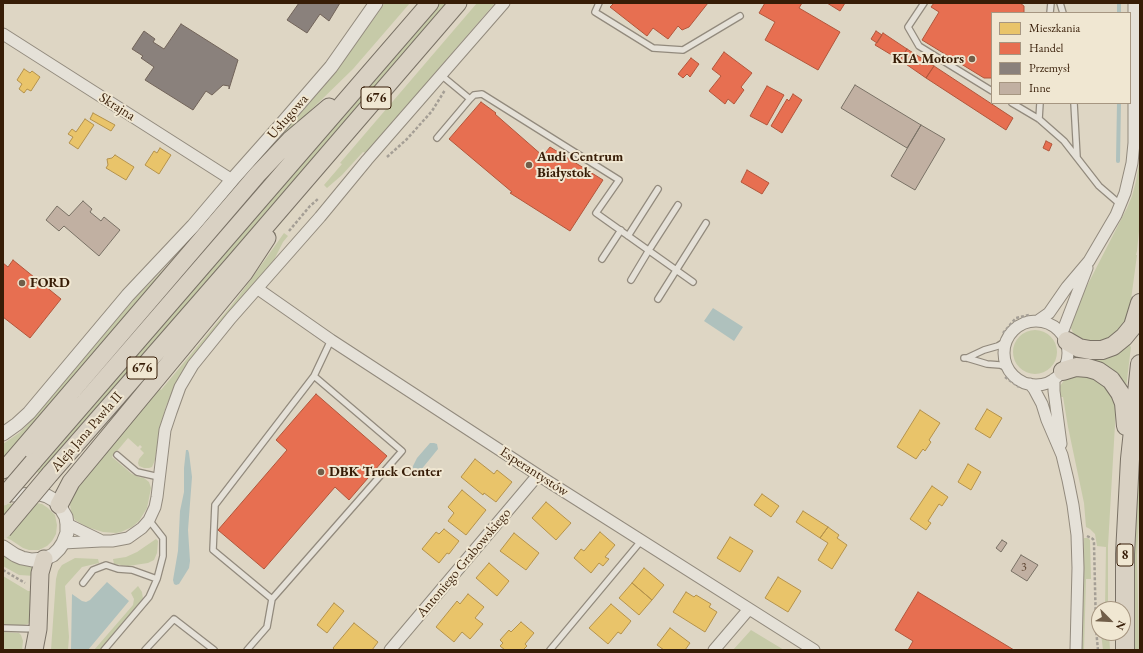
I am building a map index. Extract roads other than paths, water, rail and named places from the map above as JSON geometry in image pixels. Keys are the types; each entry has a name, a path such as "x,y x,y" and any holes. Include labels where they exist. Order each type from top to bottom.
{"highway":[{"path":"1064,337 1079,348 1102,350 1113,346 1124,337 1133,326 1140,303"},
{"name":"8","path":"1125,650 1125,554 1130,459 1140,364"},
{"path":"1059,375 1076,367 1088,368 1098,371 1111,380 1120,393 1124,403 1130,459"}],"main road":[{"name":"676","path":"369,74 430,3"},
{"name":"676","path":"294,193 458,3"},
{"name":"Aleja Jana Pawła II","path":"3,497 369,74"},
{"path":"3,470 257,175 290,140 369,74"},
{"name":"Aleja Jana Pawła II","path":"3,530 294,193"},
{"path":"59,505 71,482 244,273 294,193"},
{"path":"34,650 38,629 40,573 44,559"}],"street":[{"name":"Usługowa","path":"3,434 29,413 128,295 193,226 280,126 331,67 376,3"},
{"path":"64,542 112,541 128,538 142,528 149,520 158,497 165,430 180,387 193,365 231,318 258,289 367,160 504,3"},
{"path":"1039,320 1049,313 1067,286 1089,261 1103,240 1121,205 1130,178 1134,125 1134,3"},
{"name":"Skrajna","path":"3,34 232,180"},
{"path":"1064,337 1089,261"},
{"name":"Esperantystów","path":"258,289 331,340 538,475 814,650"},
{"path":"1059,375 1043,384 1030,384 1017,379 1008,368 1004,355 1006,341 1019,325 1025,322 1039,320 1052,324 1064,337 1069,353 1068,359 1059,375 1054,391 1062,455 1070,486 1077,535 1078,568 1076,650"},
{"path":"1030,384 1042,404 1062,455"},
{"name":"Antoniego Grabowskiego","path":"390,650 538,475"},
{"path":"3,490 13,495 40,494 47,496 59,505 66,517 67,524 67,533 64,542 53,555 44,559 32,560 22,558 15,555 3,546"},
{"path":"67,524 101,541"},
{"path":"714,650 749,609"}],"lane":[{"path":"599,3 595,12 653,48 683,50 740,16"},
{"path":"924,3 908,27 920,46 991,90"},
{"path":"441,75 470,99"},
{"path":"437,138 474,94 482,94 619,180 596,213 693,282"},
{"path":"1014,104 1039,120 1064,141 1099,186 1121,205"},
{"path":"1039,120 1040,104"},
{"path":"1074,104 1077,157"},
{"path":"628,236 658,189"},
{"path":"631,280 678,205"},
{"path":"658,298 706,223"},
{"path":"602,259 621,230"},
{"path":"272,599 213,550 215,505 314,376 331,340"},
{"path":"1006,341 998,346 965,358 1008,368"},
{"path":"247,650 267,627 272,599 402,452 314,376"},
{"path":"118,455 137,472 160,478"},
{"path":"104,650 149,597 157,579 163,556 163,538 149,520"},
{"path":"550,650 641,541"},
{"path":"83,582 93,570 106,565 118,569 132,570 157,579"},
{"path":"145,650 174,619 214,650"},
{"path":"3,628 38,629"}],"waterway":[{"path":"1119,3 1119,12"},
{"path":"1118,161 1119,104"}],"place":[{"name":"KIA Motors","path":"972,59"},
{"name":"Audi Centrum Białystok","path":"529,165"},
{"name":"FORD","path":"22,283"},
{"name":"DBK Truck Center","path":"321,472"}]}
